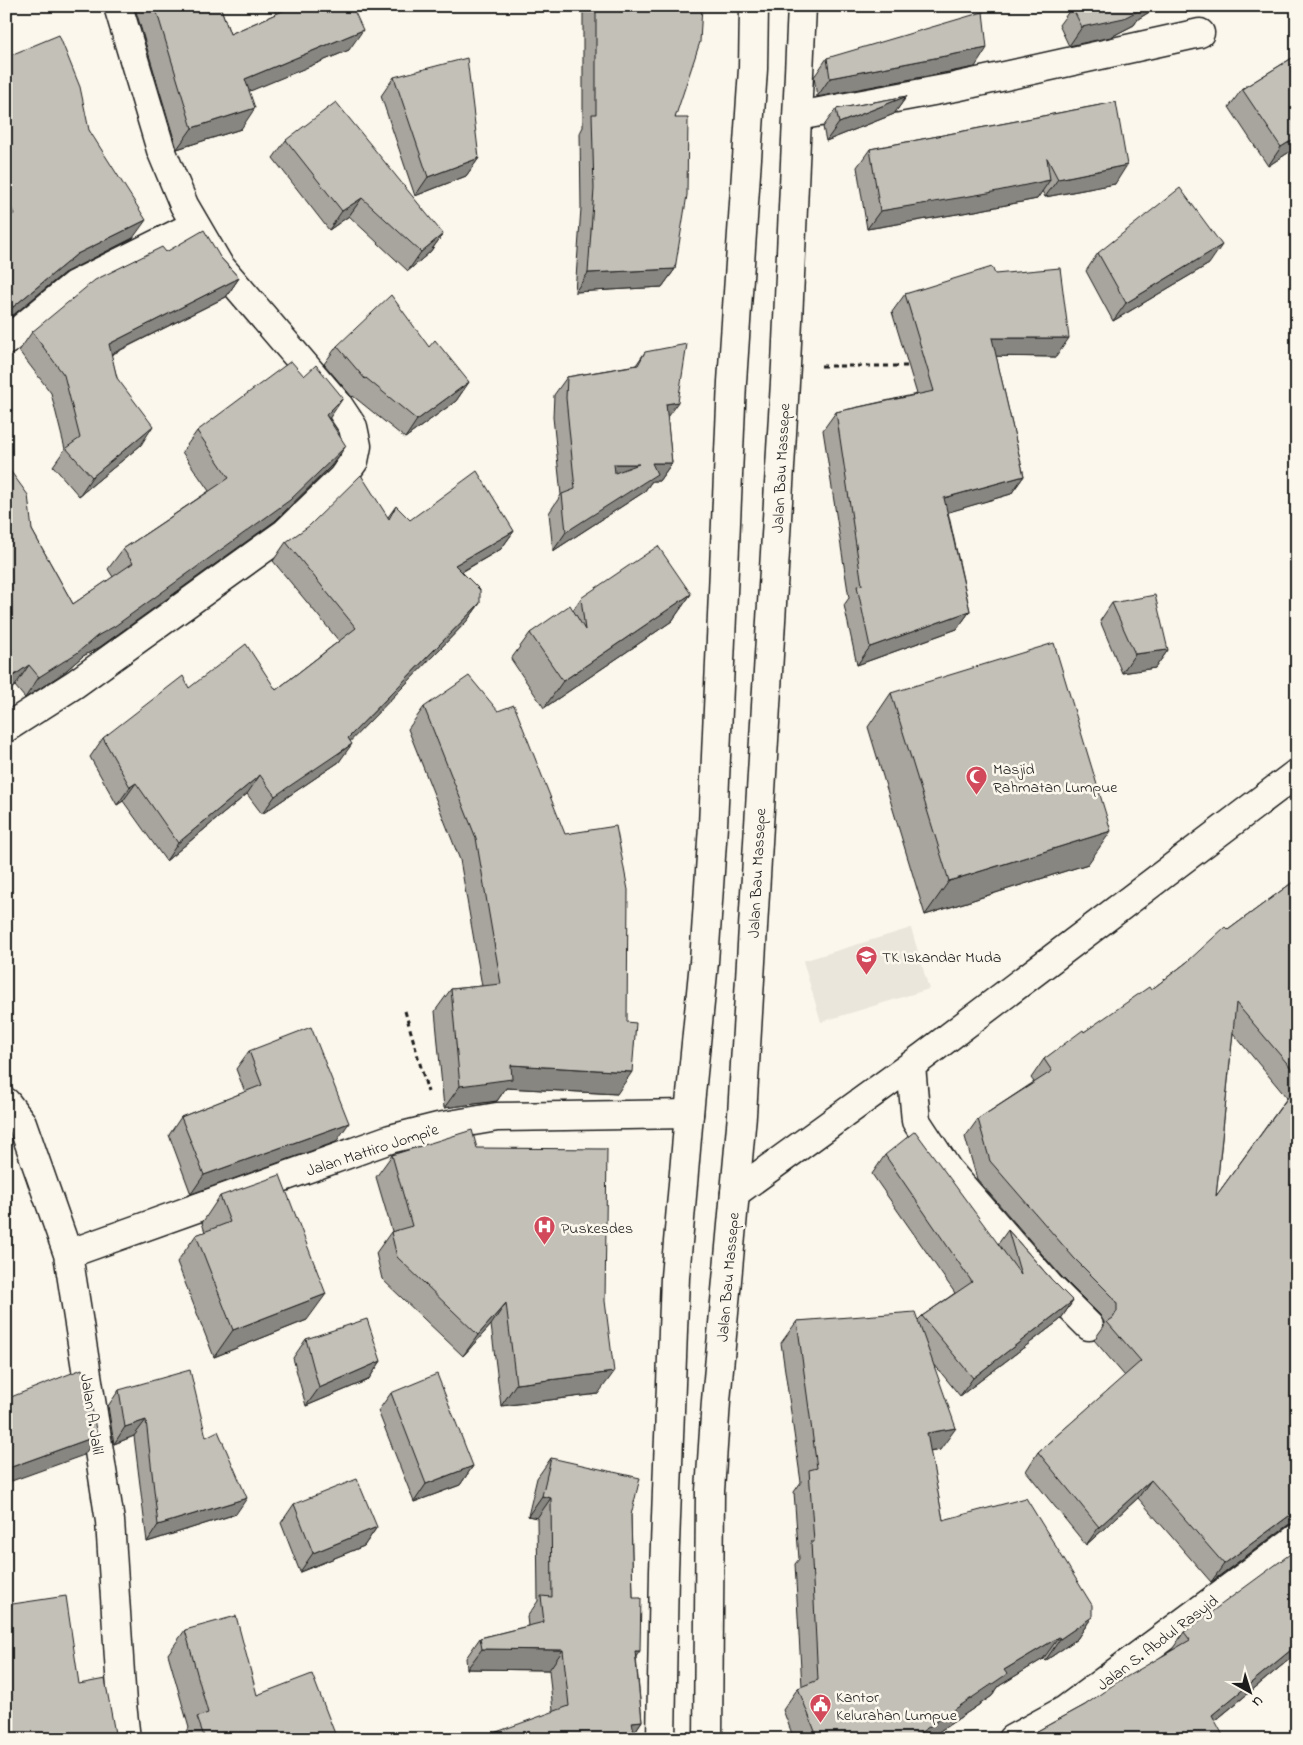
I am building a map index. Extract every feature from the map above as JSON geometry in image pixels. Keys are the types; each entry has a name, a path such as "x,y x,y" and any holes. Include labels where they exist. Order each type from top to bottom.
{"main road":[{"path":"6,728 75,684 285,533 342,478 354,462 357,446 353,427 342,411 219,265 184,205 161,150 118,6"},
{"path":"661,1739 664,1571 675,1277 704,962 716,781 732,382 753,69 754,6"},
{"name":"Jalan Bau Massepe","path":"708,1739 710,1491 716,1401 742,1115 786,365 802,6"},
{"path":"798,116 955,86 1200,33"},
{"path":"6,341 74,284 196,225"},
{"path":"735,1193 911,1066 1297,773"},
{"path":"911,1066 916,1121 948,1170 1050,1287 1089,1326"},
{"name":"Jalan A. Jalil","path":"6,1102 22,1123 68,1254 110,1521 126,1739"},
{"name":"Jalan Mattiro Jompi'e","path":"68,1254 390,1139 438,1126 497,1117 689,1114"},
{"name":"Jalan S. Abdul Rasyid","path":"1012,1739 1065,1710 1297,1538"}],"path":[{"path":"786,365 919,367"},
{"path":"405,1011 438,1126"}],"shaded area":[{"name":"TK Iskandar Muda","path":"911,928 929,989 821,1022 803,961"}],"building":[{"path":"155,6 220,6 230,34 294,6 352,6 363,30 245,79 255,108 192,128"},
{"path":"596,6 702,6 700,42 675,118 688,118 687,195 675,269 588,273 594,189 592,114 596,114"},
{"path":"1073,6 1147,6 1124,18 1082,27"},
{"path":"983,12 987,48 830,78 827,58"},
{"path":"59,35 80,87 89,130 146,220 77,254 13,307 6,298 6,219 14,214 6,194 6,57"},
{"path":"1297,55 1297,137 1281,147 1242,89"},
{"path":"467,58 479,158 428,177 394,77"},
{"path":"907,96 839,123 836,109"},
{"path":"336,102 443,234 421,252 362,198 342,211 286,140"},
{"path":"1116,102 1127,165 1058,179 1047,158 1050,180 988,193 880,211 870,149"},
{"path":"1180,188 1222,245 1126,303 1098,253"},
{"path":"204,230 220,257 239,278 109,344 117,378 153,426 92,477 66,448 80,438 64,375 32,332 95,280 162,247 166,252"},
{"path":"992,267 995,274 1060,268 1069,338 992,338 1024,476 944,498 970,611 870,647 857,586 862,585 836,412 934,391 905,294"},
{"path":"391,295 429,347 435,340 469,382 417,420 365,379 337,346"},
{"path":"687,344 678,402 666,404 672,463 652,463 657,474 566,532 562,494 575,489 566,398 567,377 638,365 645,352","holes":["614,464 639,464 615,473"]},
{"path":"291,361 304,376 316,365 343,398 326,415 346,446 290,500 115,626 97,636 77,653 39,677 29,665 6,681 6,465 28,495 32,530 73,604 133,563 123,549 229,478 197,431"},
{"path":"477,471 514,531 455,565 480,590 480,603 348,738 352,744 275,796 260,775 178,843 136,783 130,787 103,738 183,676 189,688 246,644 276,690 356,628 286,542 309,526 361,475 389,519 396,506 410,520"},
{"path":"658,546 691,594 563,681 530,633 570,605 585,630 581,598"},
{"path":"1155,595 1168,650 1135,654 1112,603"},
{"name":"Masjid Rahmatan Lumpue","path":"1054,643 1111,831 949,881 891,693"},
{"path":"469,676 498,711 514,705 565,834 616,826 628,890 627,1022 636,1023 632,1072 511,1065 512,1079 460,1086 451,989 501,984 476,838 424,707"},
{"path":"1297,879 1297,1075 1236,1003 1216,1196 1297,1085 1297,1510 1224,1564 1151,1480 1099,1527 1038,1452 1141,1361 1107,1322 1113,1318 1117,1311 1117,1304 1113,1297 1074,1258 990,1161 978,1119 1052,1071 1044,1059 1083,1030 1084,1032 1149,987 1151,990 1187,962 1225,927 1228,930"},
{"path":"311,1027 349,1123 204,1175 181,1117 262,1085 249,1051"},
{"path":"472,1130 477,1148 607,1149 605,1301 614,1372 516,1384 506,1303 478,1335 397,1257 391,1232 412,1226 392,1155"},
{"path":"915,1131 1021,1275 1008,1230 1073,1301 973,1378 922,1316 972,1282 885,1155"},
{"path":"280,1175 326,1294 233,1330 196,1235 230,1222 220,1196"},
{"path":"915,1312 956,1428 927,1433 943,1520 1026,1498 1092,1605 1092,1617 1060,1639 1059,1637 1004,1670 1007,1674 911,1739 818,1739 798,1688 818,1680 811,1542 814,1542 809,1470 817,1468 797,1321"},
{"path":"367,1319 381,1361 319,1388 306,1339"},
{"path":"82,1369 88,1396 90,1396 97,1436 6,1469 6,1399"},
{"path":"190,1370 206,1437 218,1431 247,1498 158,1525 146,1420 125,1427 119,1390"},
{"path":"437,1374 473,1466 426,1484 391,1393"},
{"path":"551,1458 640,1478 631,1515 633,1598 641,1598 640,1651 635,1651 642,1721 632,1722 635,1739 477,1739 569,1706 563,1650 482,1649 480,1638 544,1622 541,1596 552,1597 551,1498 542,1496"},
{"path":"357,1479 377,1527 313,1553 294,1504"},
{"path":"1297,1549 1297,1645 1212,1715 1225,1739 1003,1739 1016,1733 1024,1736 1032,1734 1085,1705 1116,1683 1190,1640 1184,1632"},
{"path":"66,1596 79,1684 105,1679 116,1739 8,1739 6,1728 6,1605"},
{"path":"236,1616 257,1695 312,1674 337,1739 205,1739 197,1717 208,1713 185,1630"}],"place":[{"name":"Masjid Rahmatan Lumpue","path":"977,796"},
{"name":"TK Iskandar Muda","path":"866,975"},
{"name":"Puskesdes","path":"545,1246"},
{"name":"Kantor Kelurahan Lumpue","path":"820,1724"}]}
